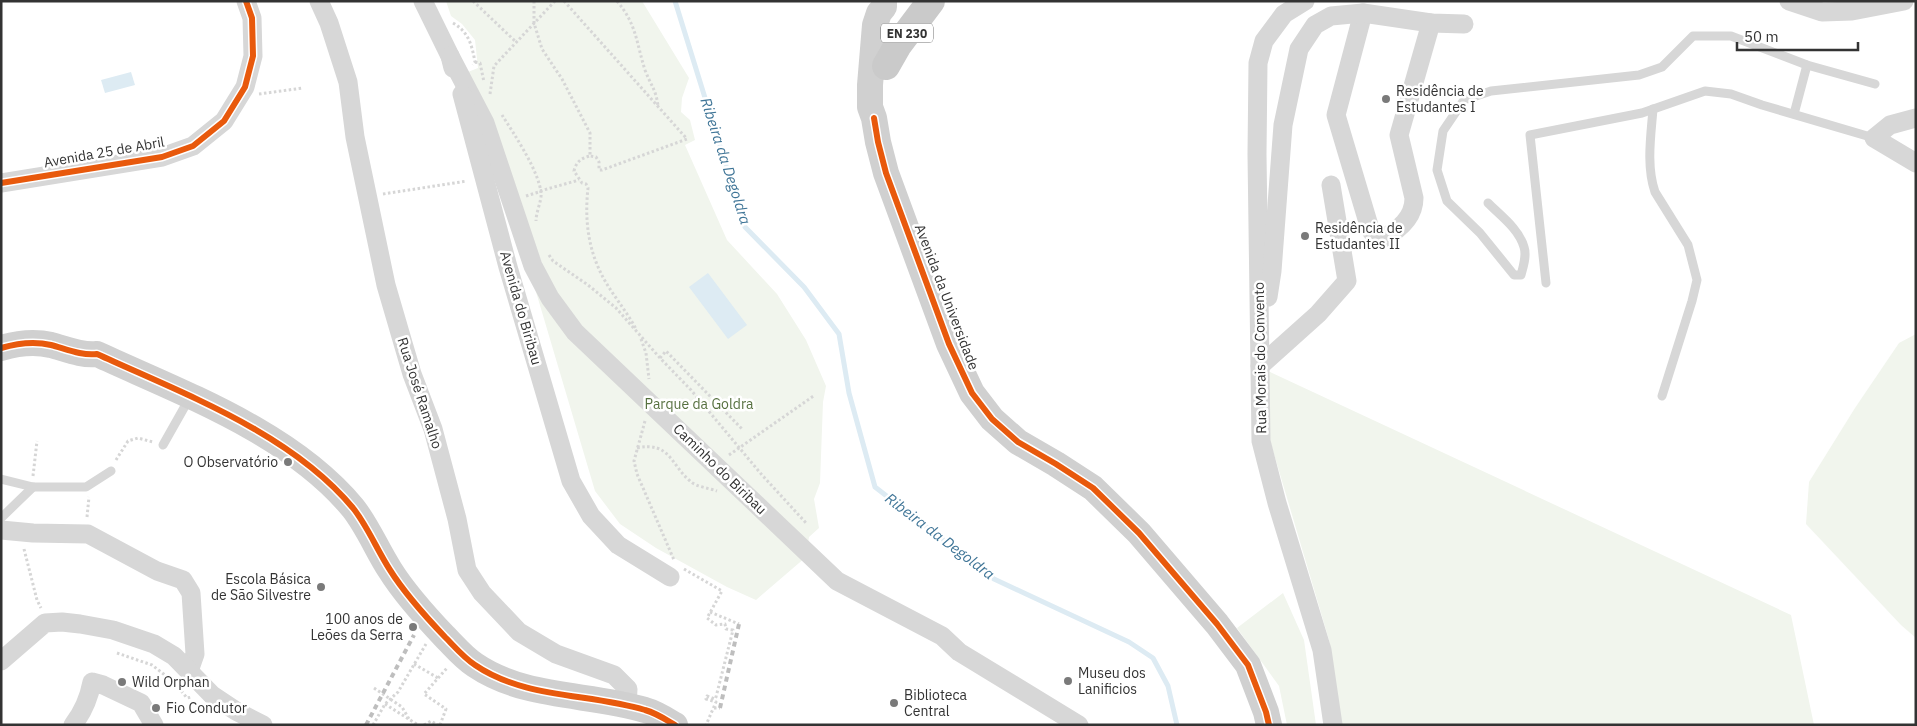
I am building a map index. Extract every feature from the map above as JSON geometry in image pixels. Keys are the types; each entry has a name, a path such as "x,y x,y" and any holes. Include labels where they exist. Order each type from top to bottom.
{"main road":[{"name":"EN 230","path":"890,3 916,4 927,1"},
{"name":"EN 230","path":"886,66 898,45 931,1"},
{"path":"874,118 881,111 890,3"},
{"name":"Avenida da Universidade","path":"890,3 879,13 875,25 870,107 886,173 949,344 972,392 992,419 1018,442 1093,488 1139,533 1217,624 1248,665 1269,725"},
{"path":"1,348 17,343 31,342 88,355 97,354 190,397 269,438 288,450 332,485 354,510 404,590 456,649 474,665 517,686 637,711 675,725"}],"street":[{"name":"Avenida 25 de Abril","path":"1,183 162,157 193,146 224,121 245,87 253,56 252,18 246,1"},
{"name":"Rua José Ramalho","path":"319,1 348,82 355,137 386,285 412,374 433,429 457,519 467,570 482,593 520,632 556,654 614,675 628,689 637,711"},
{"name":"Avenida do Biribau","path":"423,1 450,56 508,267 571,481 590,516 618,545 669,568"},
{"name":"Rua Morais do Convento","path":"1305,1 1284,14 1264,41 1258,63 1257,154 1261,441 1277,503 1322,650 1333,725"},
{"path":"1789,1 1822,12 1852,11 1904,1"},
{"path":"1911,1 1916,2"},
{"path":"1260,358 1272,271 1283,125 1298,49 1315,25 1331,16 1363,13 1430,22 1464,24"},
{"path":"1363,13 1336,115 1370,229 1374,236 1382,239 1403,224 1414,208 1414,198 1399,135 1430,22"},
{"name":"Caminho do Biribau","path":"450,56 485,123 532,266 550,298 576,332 837,581 942,636 959,652 1079,725"},
{"path":"1916,118 1890,125 1874,138 1916,163"},
{"path":"1260,358 1318,314 1347,281 1331,185"},
{"path":"10,531 88,534 157,571 184,580 191,592 195,654 189,671"},
{"path":"1,661 45,623 80,624 121,633 154,644 174,656 212,695 236,711 263,725"},
{"path":"83,724 79,716 90,695 92,682 103,685 141,703 154,725"}],"lane":[{"path":"1488,203 1514,228 1525,248 1521,276 1514,275 1480,233 1447,201 1437,170 1443,131 1464,100 1491,91 1640,75 1662,67 1693,36 1731,36 1807,65 1875,84"},
{"path":"1794,114 1807,65"},
{"path":"1546,283 1530,135 1642,113 1706,91 1732,94 1874,138"},
{"path":"1653,109 1650,161 1652,184 1688,245 1697,280 1662,396"},
{"path":"163,445 190,397"},
{"path":"1,478 33,487 86,487 111,471"},
{"path":"1,518 33,487"}],"path":[{"path":"473,1 516,42"},
{"path":"534,1 534,23 542,49 562,79 590,133 590,156"},
{"path":"493,100 490,94 494,66 555,1"},
{"path":"564,1 687,139 602,170 599,170 599,162 596,157 583,157 575,166 574,171 579,180 588,188 586,210 589,238 598,268 640,335 646,353 650,381"},
{"path":"617,1 634,26 645,71 657,93 658,107"},
{"path":"446,25 452,22 464,32 472,47 475,62 471,67"},
{"path":"475,62 480,63 486,90"},
{"path":"261,94 303,88"},
{"path":"500,112 518,140 542,190 536,228"},
{"path":"534,193 579,180"},
{"path":"382,194 467,181"},
{"path":"548,255 616,308 691,390 738,447 807,524"},
{"path":"660,358 666,352 743,430"},
{"path":"731,453 815,395"},
{"path":"111,471 128,441 138,438 163,445"},
{"path":"640,438 634,461 637,474 672,553"},
{"path":"33,487 37,442"},
{"path":"637,448 648,445 661,448 676,462 691,482 724,494"},
{"path":"70,534 70,524 85,525 90,499 86,487"},
{"path":"10,531 37,600 50,623"},
{"path":"669,568 722,591 707,618 716,625 725,624 726,629 733,630 716,697 715,699 707,696 706,699 716,702 706,725"},
{"path":"710,612 739,624"},
{"path":"373,725 385,704 398,692 422,648"},
{"path":"117,653 152,665 170,678 188,698 212,695"},
{"path":"414,664 438,678"},
{"path":"424,725 431,723 439,725 446,709 424,694 451,664"},
{"path":"374,688 402,707 409,720"},
{"path":"385,704 418,725"},
{"path":"714,708 720,708"}],"green space":[{"name":"Parque da Goldra","path":"446,1 642,1 689,78 682,98 681,112 690,120 695,140 685,145 727,240 777,294 806,340 826,386 823,402 820,483 814,499 819,528 809,537 806,557 756,600 727,587 656,548 620,524 595,491 531,275 542,263 468,72 478,68 475,40 462,24 451,16"},
{"path":"1916,334 1916,638 1901,625 1806,524 1809,482 1855,408 1899,343"},
{"path":"1268,371 1791,615 1814,725 1342,725 1329,640 1269,437"},
{"path":"1283,593 1304,640 1316,725 1287,725 1279,686 1237,628"}],"shaded area":[{"path":"131,72 135,85 105,93 101,80"},
{"path":"708,273 747,325 728,339 689,287"}],"waterway":[{"name":"Ribeira da Degoldra","path":"675,1 745,227 804,287 839,334 849,393 875,487 994,579 1129,642 1153,658 1168,686 1177,725"}],"railway":[{"path":"720,708 739,624"},
{"path":"366,725 414,635"}],"cycle path":[{"path":"1,183 162,157 193,146 224,121 245,87 253,56 252,18 246,1"},
{"path":"874,118 886,173 949,344 972,393 992,419 1018,442 1093,488 1139,533 1217,624 1248,665 1269,725"},
{"path":"1,348 38,343 80,353 97,354 200,401 268,437 328,481 353,508 390,570 409,596 430,621 475,665 494,676 515,684 536,690 645,710 657,714 675,725"}],"place":[{"name":"Residência de Estudantes I","path":"1386,99"},
{"name":"Residência de Estudantes II","path":"1305,236"},
{"name":"O Observatório","path":"288,462"},
{"name":"Escola Básica de São Silvestre","path":"321,587"},
{"name":"100 anos de Leões da Serra","path":"413,627"},
{"name":"Museu dos Lanificios","path":"1068,681"},
{"name":"Wild Orphan","path":"122,682"},
{"name":"Biblioteca Central","path":"894,703"},
{"name":"Fio Condutor","path":"156,708"}]}
